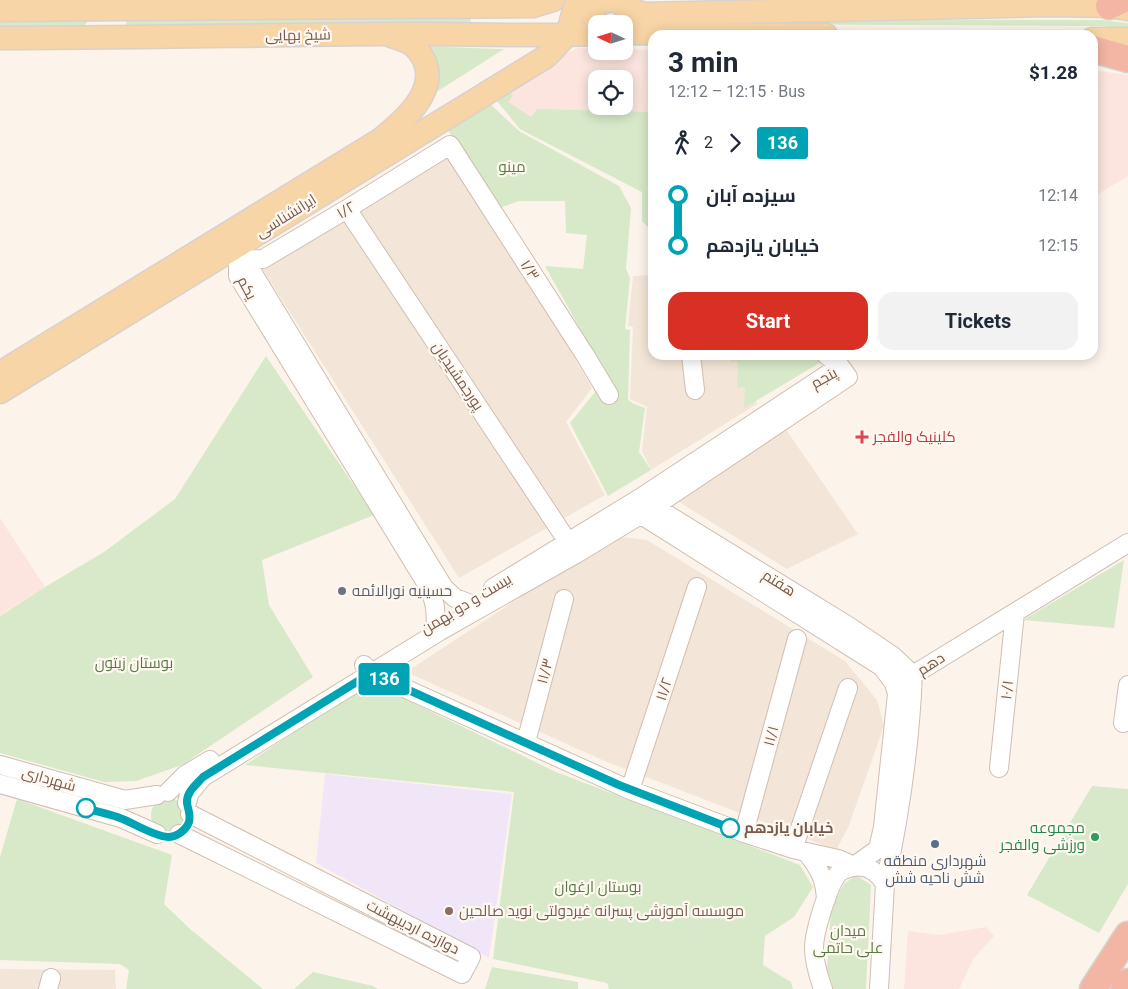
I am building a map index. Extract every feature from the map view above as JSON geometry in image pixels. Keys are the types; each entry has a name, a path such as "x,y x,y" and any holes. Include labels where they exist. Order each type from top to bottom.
{"highway":[{"path":"1098,51 1128,59"},
{"path":"1093,989 1128,935"},
{"path":"1124,989 1128,982"}],"main road":[{"name":"شیخ بهایی","path":"0,10 510,4 533,6 553,0"},
{"path":"567,35 577,0"},
{"path":"592,15 590,12 593,6 600,2 614,0 644,14 1120,5"},
{"path":"452,6 464,11 513,12 547,18 560,25 567,35"},
{"path":"104,10 105,38"},
{"path":"633,33 648,33"},
{"name":"شیخ بهایی","path":"0,38 383,34 588,34"},
{"name":"ایرانشناسی","path":"0,373 230,249 380,140 399,124 415,106 422,94 426,83 427,67 420,52 409,41 383,34"},
{"name":"ایرانشناسی","path":"0,392 547,56 567,35"},
{"path":"1098,39 1128,39"}],"street":[{"name":"۱/۲","path":"230,249 263,259 450,145"},
{"name":"۱/۳","path":"450,145 609,395"},
{"name":"پورجمشیدیان","path":"347,209 568,542"},
{"name":"یکم","path":"230,249 248,267 444,588 455,598 468,603"},
{"name":"یکم","path":"230,249 238,276 431,591 435,607 436,624"},
{"path":"691,360 694,390"},
{"name":"پنجم","path":"641,506 840,366 832,360"},
{"name":"بیست و دو بهمن","path":"189,809 189,794 203,777 468,603 568,542 641,506"},
{"name":"بیست و دو بهمن","path":"162,794 185,775 641,506"},
{"name":"هفتم","path":"641,506 850,627 893,656 912,675"},
{"name":"هفتم","path":"641,506 882,666 894,683"},
{"name":"دهم","path":"885,884 897,827 911,716 912,675 1128,543"},
{"name":"۱۱/۲","path":"630,790 697,587"},
{"name":"۱۱/۳","path":"526,742 564,599"},
{"name":"۱۰/۱","path":"999,768 1015,613"},
{"name":"۱۱/۱","path":"744,833 797,639"},
{"path":"367,669 630,790 744,833 800,851 838,859 854,866 863,866 872,870 880,876 885,884 879,989"},
{"path":"822,989 816,971 814,947 816,930 837,874 854,866 878,849 883,827 897,694 894,683 912,675"},
{"path":"1123,723 1128,685"},
{"path":"800,851 848,688"},
{"name":"شهرداری","path":"0,766 125,800 162,794"},
{"name":"شهرداری","path":"0,784 121,818 157,834"},
{"path":"162,794 182,797 189,809 185,829 179,834 168,837 157,834 147,822 147,807 151,800 162,794"},
{"name":"دوازده اردیبهشت","path":"179,834 462,974 471,957 189,809"},
{"path":"800,851 818,867 825,884 826,901"}],"shaded area":[{"path":"578,48 588,49 588,60 633,60 633,49 648,50 648,227 642,221 642,192 520,129 492,95"},
{"path":"1098,71 1128,75 1128,176 1098,194"},
{"path":"450,151 470,178 592,388 566,422 605,495 459,578 263,270"},
{"path":"648,275 648,360 743,360 757,404 651,470 642,451 647,407 630,399 633,327 628,326 633,276"},
{"path":"785,428 858,534 787,569 674,499"},
{"path":"0,518 45,587 0,615"},
{"path":"614,536 647,540 845,661 877,700 884,726 848,828 836,850 607,762 406,672"},
{"name":"موسسه آموزشی پسرانه غیردولتی نوید صالحین","path":"325,774 512,794 489,958 316,863"},
{"path":"986,927 994,936 974,958 959,989 904,989 908,931 940,935"},
{"path":"0,969 115,970 116,989 0,989"}],"green space":[{"path":"0,15 89,20 84,26 0,26"},
{"path":"470,16 471,22 441,27 127,28 126,20"},
{"path":"729,19 1101,20 1128,23 1128,29 1102,26 687,24"},
{"path":"423,46 497,49 504,49 430,96"},
{"path":"504,88 513,95 508,102 531,117 537,109 588,110 588,115 633,115 633,112 648,112 648,227 642,221 642,192 520,129 492,95"},
{"name":"مینو","path":"487,101 519,131 619,186 631,208 626,269 630,278 625,329 630,330 628,400 645,408 639,452 651,470 608,496 570,423 595,392 587,370 597,359 545,266 583,269 587,235 566,233 565,201 519,201 496,209 445,125"},
{"name":"بوستان زیتون","path":"266,356 374,515 262,560 269,605 313,677 182,765 136,781 104,782 0,753 0,616 104,552 175,499"},
{"path":"731,360 819,360 821,362 744,408 745,387 737,388 738,361 731,362"},
{"path":"1124,560 1114,628 1023,620"},
{"name":"بوستان ارغوان","path":"370,682 556,772 800,865 813,887 794,917 765,936 763,965 791,982 793,989 609,989 607,983 493,959 514,792 245,765"},
{"name":"مجموعه ورزشی والفجر","path":"1092,786 1128,789 1128,884 1099,933 1027,895"},
{"path":"168,798 175,799 180,803 184,808 184,822 180,827 175,831 168,832 161,831 156,827 152,822 151,815 152,808 156,803 161,799"},
{"path":"17,799 172,855 164,904 189,928 263,989 126,989 129,970 120,964 0,960 0,857"},
{"name":"میدان علی حاتمی","path":"856,875 871,885 866,989 833,989 827,969 831,908 844,884"},
{"path":"492,967 578,982 578,989 485,989"},
{"path":"313,972 373,986 378,989 294,989"}],"bus line":[{"name":"136","path":"86,808 121,818 162,836 168,837 179,834 189,822 190,814 187,803 189,794 203,777 371,673 619,785 730,828"}],"place":[{"name":"کلینیک والفجر","path":"862,437"},
{"name":"حسینیه نورالائمه","path":"342,591"},
{"name":"خیابان یازدهم","path":"730,828"},
{"name":"مجموعه ورزشی والفجر","path":"1095,837"},
{"name":"شهرداری منطقه شش ناحیه شش","path":"935,844"},
{"name":"موسسه آموزشی پسرانه غیردولتی نوید صالحین","path":"449,911"}]}
